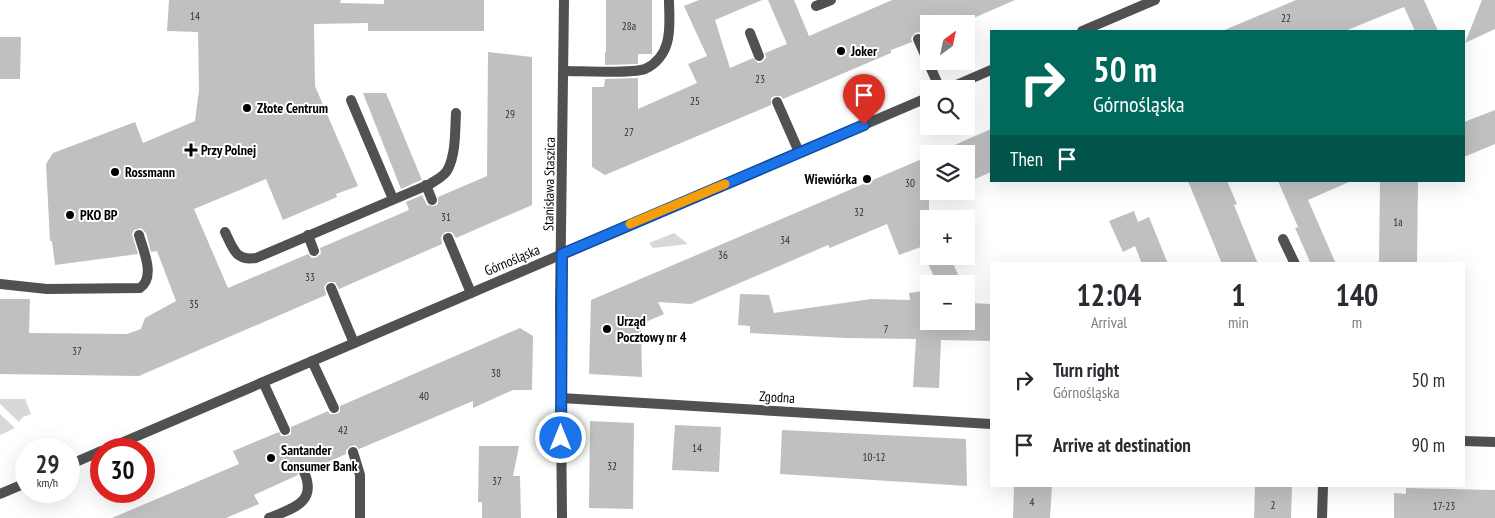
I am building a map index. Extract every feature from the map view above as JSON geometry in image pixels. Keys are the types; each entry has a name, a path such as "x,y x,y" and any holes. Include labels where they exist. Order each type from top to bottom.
{"street":[{"name":"Stanisława Staszica","path":"562,518 564,0"},
{"path":"564,71 638,71 653,65 660,58 667,44 669,0"},
{"path":"816,6 831,0"},
{"path":"1084,30 1155,0"},
{"path":"750,34 759,56"},
{"path":"918,39 936,80"},
{"path":"968,80 990,70"},
{"path":"351,100 393,199"},
{"name":"Górnośląska","path":"132,438 920,101"},
{"path":"777,102 799,152"},
{"path":"225,232 234,251 239,256 248,259 256,258 426,185 442,176 448,169 452,154 456,113"},
{"path":"426,185 432,200"},
{"path":"0,284 47,289 140,288 148,278 148,269 139,235"},
{"path":"308,235 314,251"},
{"path":"448,238 471,293"},
{"path":"1283,239 1294,262"},
{"path":"331,288 354,343"},
{"path":"312,361 334,408"},
{"path":"263,382 285,430"},
{"name":"Zgodna","path":"561,398 990,424"},
{"path":"1465,441 1495,442"},
{"path":"353,452 360,475 360,518"},
{"path":"269,518 303,502 308,487 304,472"},
{"path":"1322,518 1323,487"},
{"path":"0,494 15,488"}],"shaded area":[{"path":"674,233 688,244 653,248 649,243"},
{"path":"0,399 25,399 31,414 23,417 19,422 0,404"},
{"path":"0,414 15,428 0,435"}],"building":[{"path":"169,0 341,0 340,3 384,4 384,0 484,0 484,31 368,31 368,23 314,24 315,86 358,186 336,194 337,197 283,220 266,179 194,209 228,288 308,254 312,258 317,257 321,253 320,248 409,210 406,202 422,195 427,205 434,206 438,204 438,197 487,176 488,52 532,57 532,205 456,238 452,232 445,232 441,237 442,244 339,289 335,282 328,282 324,287 326,295 139,376 0,374 0,299 30,299 29,333 127,334 141,329 145,318 176,301 157,251 151,252 146,233 141,228 134,230 132,234 138,254 55,265 52,241 50,241 46,164 53,153 135,122 143,143 195,121 199,90 198,32 167,31"},
{"path":"606,0 652,0 652,54 638,54 638,64 605,65"},
{"path":"699,0 762,0 715,20 730,68 753,58 758,63 762,62 766,58 765,53 787,44 768,0 794,0 809,36 892,0 1015,0 975,17 975,15 920,15 920,33 915,33 911,38 912,42 891,50 891,53 783,99 781,96 775,96 771,98 771,105 605,175 592,167 592,87 604,87 605,79 638,78 638,109 697,83 688,64 707,56 684,6"},
{"path":"1296,0 1424,0 1438,30 1415,30 1404,7 1347,30 1224,30"},
{"path":"1482,0 1495,0 1495,29 1465,43"},
{"path":"0,37 21,37 20,79 0,79"},
{"path":"363,93 386,93 422,180 401,189"},
{"path":"1495,110 1495,144 1465,157 1465,122"},
{"path":"990,129 990,172 975,179 975,145 955,145"},
{"path":"920,160 920,200 929,200 929,210 920,210 920,247 899,255 887,224 830,248 828,245 691,304 658,302 664,314 641,324 642,377 589,374 591,300"},
{"path":"1188,182 1227,182 1237,204 1234,205 1257,262 1221,262"},
{"path":"1278,182 1349,182 1308,200 1335,262 1310,262 1295,228 1298,227"},
{"path":"1380,182 1418,182 1417,262 1379,262"},
{"path":"1134,211 1138,222 1149,217 1167,262 1141,262 1135,246 1123,252 1109,221"},
{"path":"929,265 954,265 958,275 933,275"},
{"path":"920,291 920,330 975,330 975,303 990,304 990,341 941,340 939,388 913,387 916,339 846,338 750,333 750,326 738,325 740,294 769,295 774,313 871,299 910,300 909,293"},
{"path":"520,328 533,336 532,390 513,390 473,408 473,401 359,449 355,445 351,446 346,450 346,454 310,470 306,465 301,466 297,470 298,475 254,495 259,504 226,518 112,518 147,503 155,503 155,500 239,464 233,451 279,432 281,436 287,436 291,434 291,427 328,411 330,414 336,414 340,412 340,406"},
{"path":"590,421 634,423 633,509 589,508"},
{"path":"675,425 721,427 719,472 672,470"},
{"path":"782,430 966,439 967,486 780,474"},
{"path":"479,446 519,446 513,476 520,476 521,518 482,518 482,502 478,502"},
{"path":"1014,487 1052,487 1050,518 1013,518"},
{"path":"1255,487 1292,487 1291,518 1254,518"},
{"path":"1406,488 1495,490 1495,518 1394,518 1394,493 1406,494"}],"slow traffic":[{"path":"630,224 725,184"}],"place":[{"name":"Joker","path":"841,51"},
{"name":"Złote Centrum","path":"247,108"},
{"name":"Przy Polnej","path":"191,150"},
{"name":"Rossmann","path":"115,172"},
{"name":"Wiewiórka","path":"867,179"},
{"name":"PKO BP","path":"70,215"},
{"name":"Urząd Pocztowy nr 4","path":"607,329"},
{"name":"Santander Consumer Bank","path":"271,458"}],"route":[{"path":"561,438 560,306 562,254 864,125"}]}
